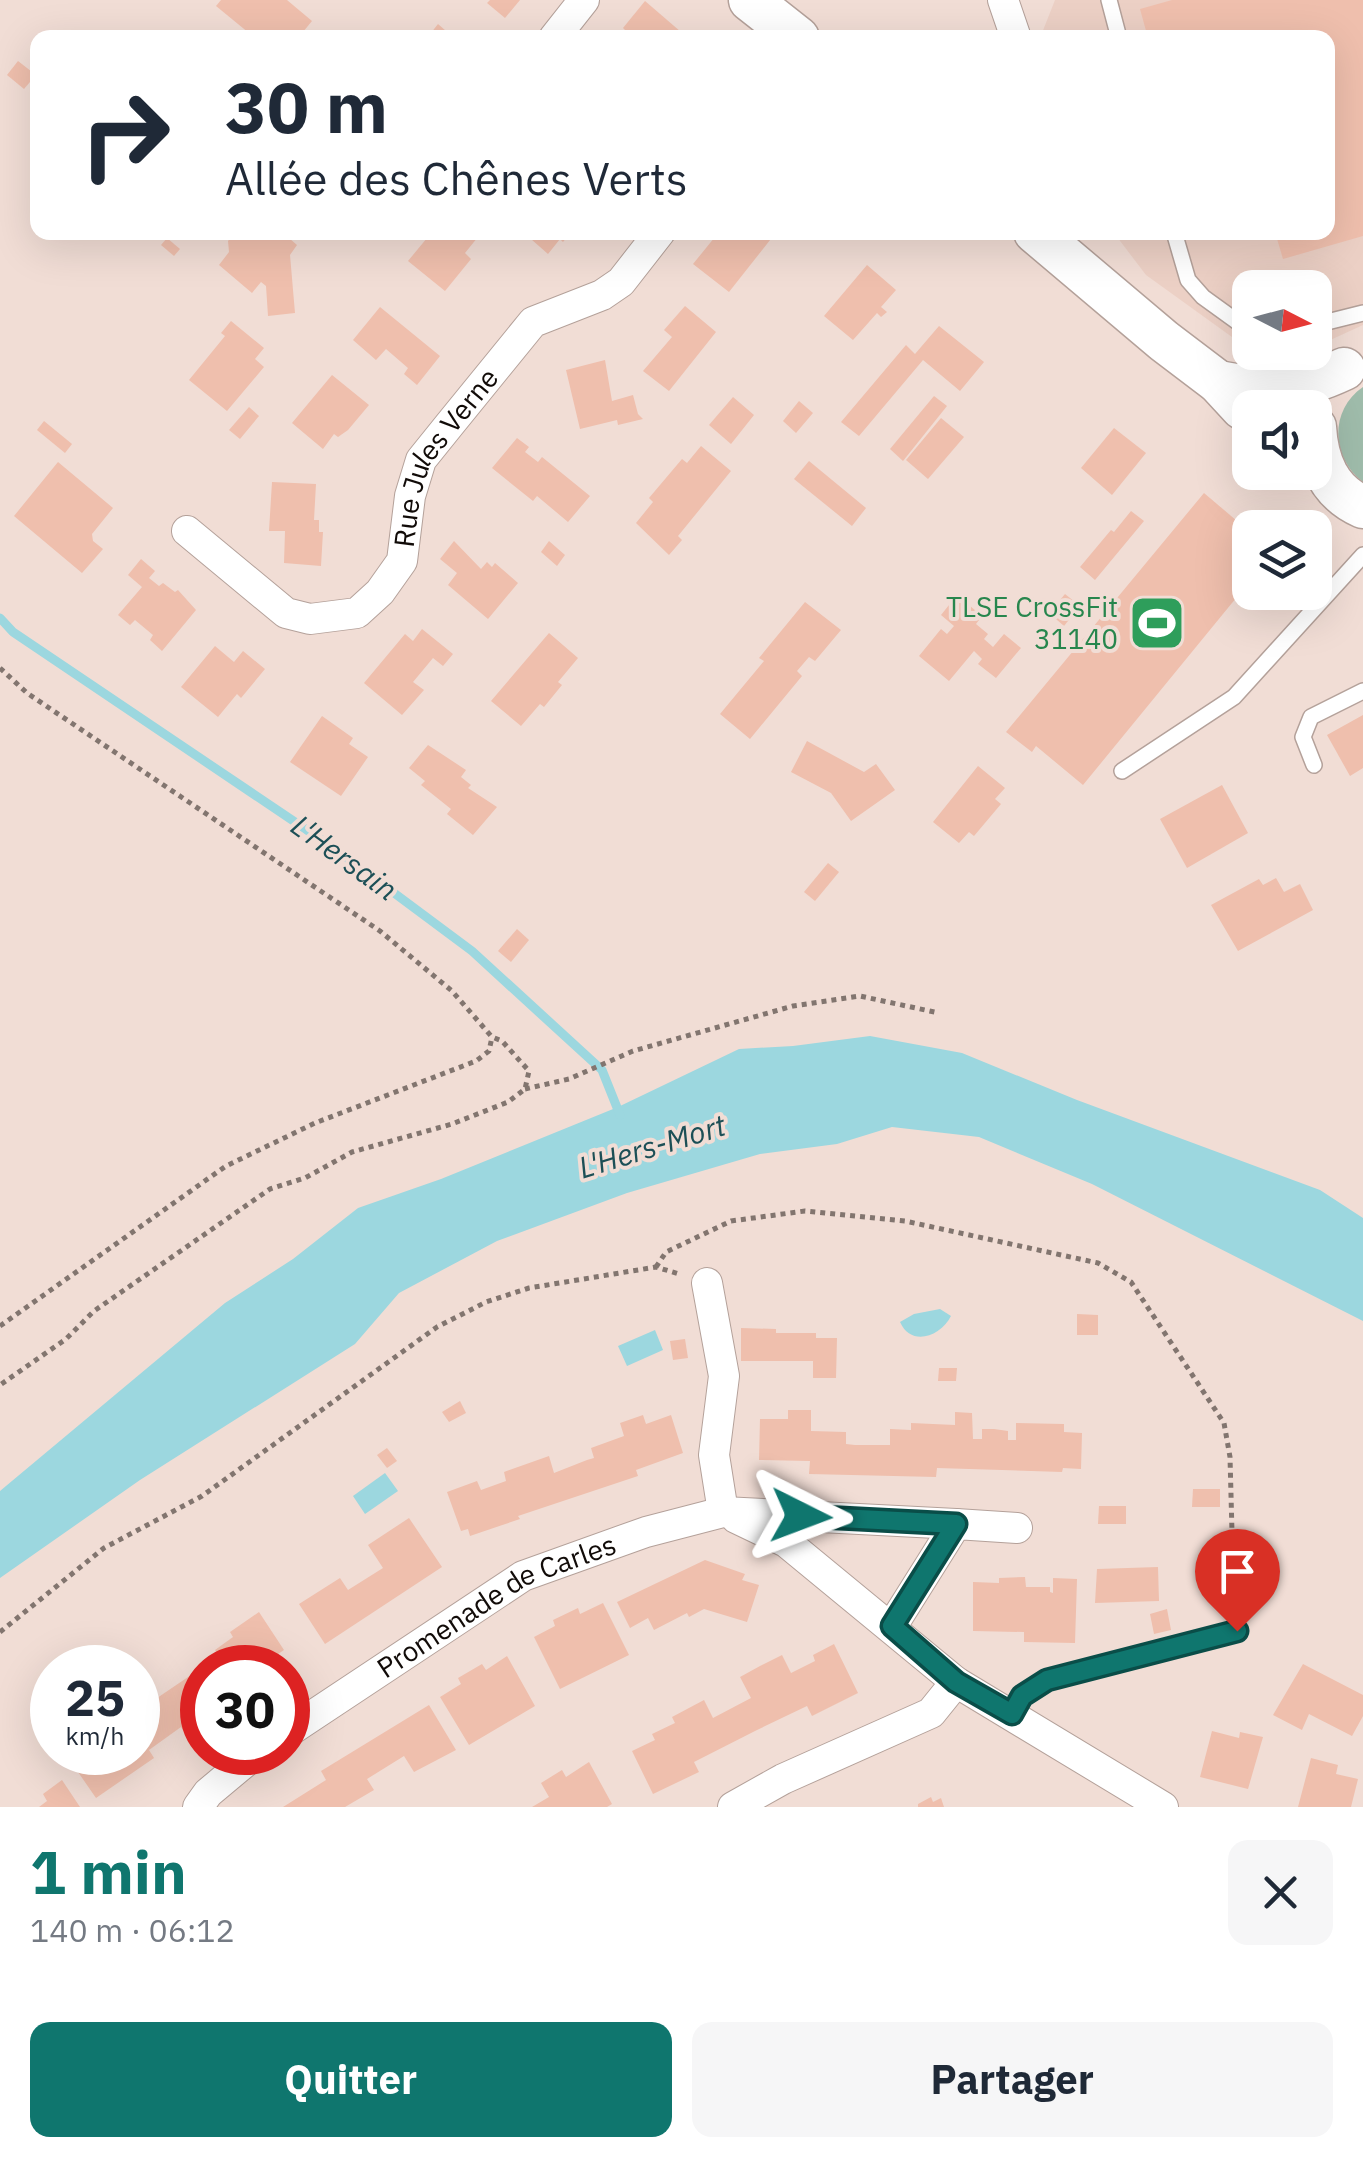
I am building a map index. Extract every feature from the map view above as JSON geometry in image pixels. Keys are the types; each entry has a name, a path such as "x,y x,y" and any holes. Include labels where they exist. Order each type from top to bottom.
{"main road":[{"path":"750,0 788,30"},
{"path":"1052,240 1232,397"},
{"path":"1218,382 1278,390 1309,386 1354,364"},
{"path":"1326,390 1354,364"},
{"path":"1332,483 1363,507"}],"street":[{"path":"560,30 584,0"},
{"path":"1003,0 1013,30"},
{"name":"Rue Jules Verne","path":"187,530 286,613 310,619 358,613 402,562 410,496 422,460 450,424 533,322 602,295 621,282 654,240"},
{"path":"707,1282 724,1376 714,1455 723,1512 786,1542 956,1682 1163,1807"},
{"name":"Promenade de Carles","path":"310,1717 523,1576 646,1532 723,1512 1017,1528"},
{"path":"892,1626 956,1524"},
{"path":"733,1807 783,1779 931,1713 956,1682"},
{"path":"198,1807 230,1775"}],"lane":[{"path":"1109,0 1117,30"},
{"path":"1176,240 1188,280 1232,319"},
{"path":"1332,321 1363,313"},
{"path":"1122,771 1234,697 1363,555"},
{"path":"1314,766 1303,737 1312,717 1363,692"},
{"path":"1012,1714 1022,1696 1047,1680 1237,1631"}],"path":[{"path":"0,668 27,693 380,931 452,990 492,1037 502,1041 528,1071 525,1089"},
{"path":"0,1385 66,1339 94,1310 270,1190 305,1178 352,1152 452,1124 508,1102 525,1089 568,1079 633,1051 794,1006 860,996 939,1013"},
{"path":"0,1326 226,1166 315,1123 476,1061 490,1051 492,1037"},
{"path":"0,1632 104,1548 202,1496 437,1327 530,1288 656,1267 666,1252 730,1221 805,1211 905,1221 1098,1262 1131,1282 1224,1423 1230,1457 1232,1596 1237,1631"}],"shaded area":[{"path":"1055,0 1363,0 1363,325 1332,339 1332,270 1232,270 1232,337 1146,275 1119,240 1335,240 1335,30 1043,30"}],"green space":[{"path":"1363,387 1363,482 1345,460 1338,434 1344,408"}],"water":[{"name":"L'Hers-Mort","path":"870,1036 962,1053 1320,1190 1363,1218 1363,1321 1092,1184 979,1137 892,1127 837,1144 760,1154 627,1193 497,1241 399,1293 355,1344 140,1480 0,1578 0,1491 225,1303 293,1259 358,1208 441,1179 618,1107 739,1049"},
{"path":"940,1309 951,1316 933,1334 911,1335 900,1322 914,1314"},
{"path":"655,1330 663,1350 627,1366 618,1346"},
{"path":"385,1473 398,1491 365,1514 353,1496"}],"building":[{"path":"221,0 287,0 312,21 305,30 245,30 216,6"},
{"path":"520,0 505,18 487,3"},
{"path":"1172,0 1363,0 1363,236 1283,259 1277,240 1335,240 1335,30 1146,30 1140,9"},
{"path":"645,1 679,30 625,30"},
{"path":"18,61 30,70 30,82 24,89 7,75"},
{"path":"169,240 180,249 174,256 161,245"},
{"path":"291,240 297,245 290,255 295,313 268,316 266,286 261,282 252,293 219,265 229,252 228,241"},
{"path":"425,240 476,240 465,253 471,259 445,291 408,261"},
{"path":"532,240 559,240 548,254"},
{"path":"712,240 770,240 729,292 693,264"},
{"path":"867,265 896,290 881,307 887,312 881,317 877,313 853,340 824,316"},
{"path":"685,306 716,332 669,391 643,371 672,337 664,330"},
{"path":"380,307 440,356 417,385 404,374 408,368 386,349 376,360 353,340"},
{"path":"231,321 264,348 255,359 264,367 227,411 189,380 225,336 221,333"},
{"path":"939,326 984,362 960,391 923,360 859,436 841,422 906,345 915,354"},
{"path":"605,360 612,401 633,395 643,419 618,425 617,420 580,429 566,370"},
{"path":"332,375 369,405 348,430 338,437 334,434 323,449 292,423"},
{"path":"934,396 947,406 903,461 890,449"},
{"path":"733,397 754,415 731,444 709,425"},
{"path":"799,401 813,413 796,433 783,421"},
{"path":"249,407 259,416 240,439 229,430"},
{"path":"941,418 964,437 928,479 906,460"},
{"path":"44,421 72,444 65,453 37,430"},
{"path":"1114,428 1146,453 1112,495 1081,468"},
{"path":"517,438 529,447 525,452 538,462 542,457 590,496 568,522 537,496 533,501 492,468"},
{"path":"701,446 731,471 678,536 682,540 669,555 636,523 653,502 649,498 682,459 687,463"},
{"path":"809,461 866,508 852,526 794,479"},
{"path":"58,462 113,508 92,534 93,541 103,549 82,573 14,516"},
{"path":"272,482 316,484 314,520 319,520 319,532 323,532 321,566 284,563 285,531 269,531"},
{"path":"1204,493 1232,517 1232,603 1083,785 1036,746 1032,752 1006,732"},
{"path":"1131,511 1144,521 1095,580 1080,567"},
{"path":"454,541 481,569 487,562 492,567 495,563 518,583 488,619 448,585 457,573 440,559"},
{"path":"549,541 565,555 557,566 541,552"},
{"path":"141,559 155,571 149,578 159,586 163,583 175,592 178,590 196,610 162,651 150,640 153,635 135,620 130,625 118,615 142,587 128,575"},
{"path":"1065,594 1080,606 1064,626 1049,613"},
{"path":"957,595 982,616 976,624 988,634 984,639 993,647 1004,634 1021,648 996,678 978,664 982,659 974,651 949,681 919,656 941,629 947,634 954,626 941,615"},
{"path":"805,602 841,630 815,661 809,657 797,671 802,676 750,739 720,714 764,661 759,658"},
{"path":"422,629 453,654 443,666 433,658 413,682 424,690 402,715 364,683 405,634 413,641"},
{"path":"549,633 578,658 544,707 540,704 521,726 491,701"},
{"path":"215,646 234,662 243,651 265,669 241,698 237,694 218,717 181,687"},
{"path":"1363,715 1363,768 1350,776 1327,735"},
{"path":"322,716 353,738 349,744 368,757 341,796 290,762"},
{"path":"807,741 864,772 876,764 895,790 851,821 831,793 791,772"},
{"path":"428,745 466,770 461,777 471,785 468,788 497,807 473,835 447,814 451,809 421,785 425,781 409,768"},
{"path":"978,766 1005,788 995,799 1001,804 974,836 969,832 959,843 933,822"},
{"path":"1222,785 1248,833 1187,868 1160,819"},
{"path":"828,863 839,872 815,901 804,892"},
{"path":"1276,878 1284,892 1300,884 1313,910 1238,951 1211,905 1259,879 1263,885"},
{"path":"517,929 529,940 511,962 498,951"},
{"path":"1077,1314 1098,1315 1098,1335 1077,1335"},
{"path":"741,1328 837,1338 836,1378 813,1378 813,1361 741,1361"},
{"path":"685,1339 688,1358 673,1360 670,1341"},
{"path":"939,1368 957,1368 956,1381 938,1381"},
{"path":"460,1401 466,1413 449,1422 442,1412"},
{"path":"788,1410 811,1410 811,1431 846,1432 846,1444 855,1445 890,1445 890,1429 911,1430 911,1423 955,1425 955,1412 972,1413 973,1439 982,1439 982,1429 994,1429 1008,1431 1008,1440 1016,1440 1016,1423 1064,1424 1064,1432 1082,1433 1081,1469 1063,1468 1062,1472 937,1468 936,1477 809,1474 810,1461 759,1460 760,1419 788,1419"},
{"path":"643,1415 646,1424 671,1415 683,1453 636,1470 638,1476 518,1516 520,1519 470,1536 468,1529 461,1531 447,1492 477,1481 481,1490 506,1481 504,1472 549,1456 554,1473 594,1458 591,1448 624,1436 620,1423"},
{"path":"387,1448 397,1461 387,1468 377,1455"},
{"path":"1193,1489 1220,1489 1220,1507 1192,1507"},
{"path":"1099,1506 1126,1506 1126,1524 1098,1524"},
{"path":"409,1518 442,1567 325,1644 299,1604 340,1578 348,1590 383,1568 368,1545"},
{"path":"705,1560 745,1574 742,1580 759,1585 747,1622 704,1609 654,1630 648,1618 630,1628 617,1602"},
{"path":"1158,1567 1159,1601 1095,1603 1097,1569"},
{"path":"1025,1577 1026,1587 1050,1587 1053,1593 1053,1578 1077,1579 1075,1643 1024,1642 1024,1632 973,1631 973,1582 999,1583 999,1578"},
{"path":"603,1603 629,1655 560,1689 534,1637 555,1626 553,1620 578,1608 580,1614"},
{"path":"1167,1609 1171,1630 1154,1634 1150,1614"},
{"path":"259,1612 281,1645 222,1645 233,1637 230,1632"},
{"path":"834,1644 858,1693 812,1716 807,1706 757,1730 694,1762 699,1772 653,1794 632,1751 655,1740 652,1734 675,1723 672,1717 704,1700 713,1718 751,1698 740,1677 782,1655 791,1673 815,1661 813,1655"},
{"path":"507,1656 535,1706 469,1745 440,1697 461,1684 458,1678 482,1664 486,1670"},
{"path":"1303,1664 1363,1695 1363,1716 1352,1736 1309,1714 1302,1730 1273,1715"},
{"path":"180,1682 180,1728 160,1742 160,1696"},
{"path":"429,1705 456,1750 414,1772 404,1756 367,1779 374,1790 345,1807 283,1807 326,1780 321,1771"},
{"path":"1212,1731 1239,1738 1240,1732 1263,1737 1248,1789 1200,1777"},
{"path":"1311,1758 1338,1765 1336,1774 1358,1779 1351,1807 1298,1807"},
{"path":"589,1762 612,1804 532,1807 549,1797 541,1783 562,1770 566,1777"},
{"path":"80,1775 129,1775 96,1798"},
{"path":"62,1780 80,1807 39,1807 47,1801 43,1794"},
{"path":"931,1797 933,1802 941,1798 944,1807 918,1807 918,1804"}],"waterway":[{"name":"L'Hersain","path":"0,618 13,632 335,849 472,951 602,1070 620,1115"}],"place":[{"name":"TLSE CrossFit 31140","path":"1157,623"}],"route":[{"path":"801,1516 956,1524 892,1626 956,1682 1012,1714 1022,1696 1047,1680 1237,1631"}]}
